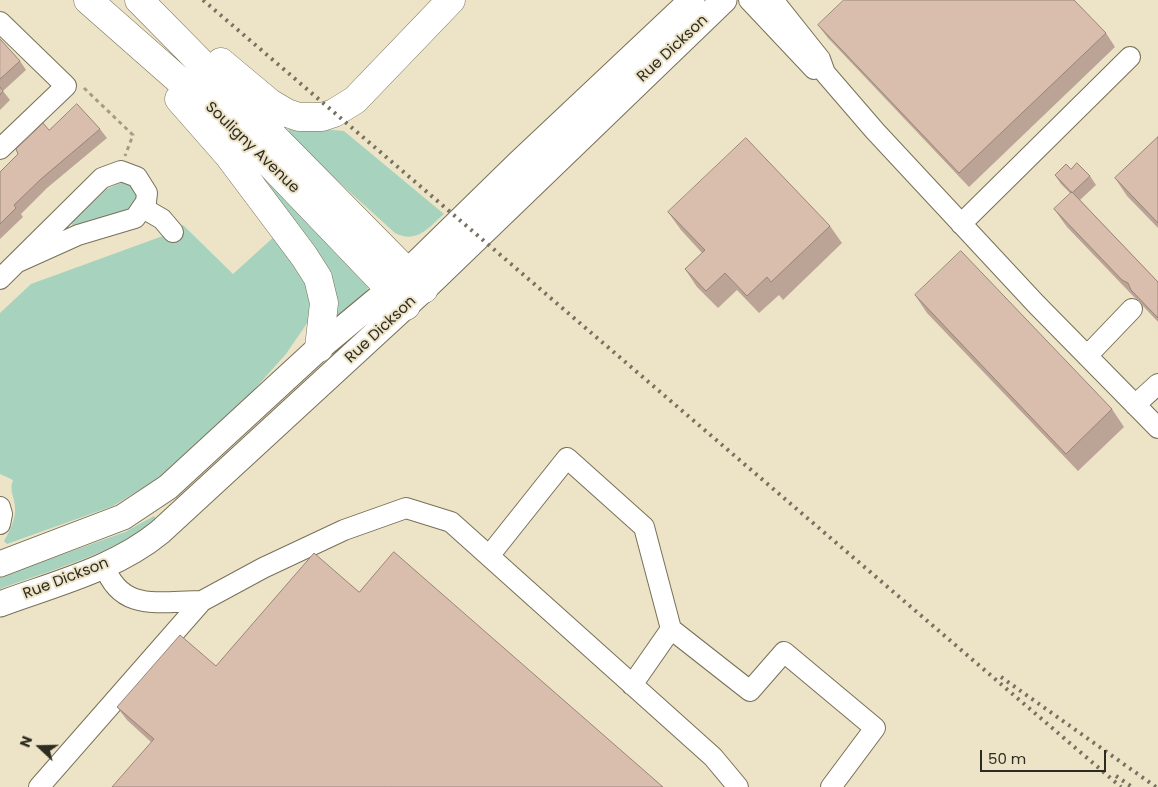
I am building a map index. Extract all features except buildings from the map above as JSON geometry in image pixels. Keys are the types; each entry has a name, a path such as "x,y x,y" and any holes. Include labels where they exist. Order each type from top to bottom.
{"highway":[{"path":"140,0 278,108 298,117 310,118 334,113 355,100 451,0"},
{"name":"Souligny Avenue","path":"140,0 407,289"},
{"path":"98,8 229,156 304,256 318,278 324,296 319,348"},
{"name":"Souligny Avenue","path":"98,8 247,140 407,289"}],"main road":[{"name":"Rue Dickson","path":"0,604 104,566 148,542 182,514 407,289 519,163 692,0"},
{"name":"Rue Dickson","path":"0,564 110,523 146,504 182,475 319,348 407,289 522,196 590,127 724,0"}],"street":[{"path":"749,0 811,68 825,73"},
{"path":"773,0 820,58 825,73 875,131 1086,356 1158,428"},
{"path":"0,22 66,86 0,149"},
{"path":"961,224 1130,57"},
{"path":"0,279 102,178 121,171 137,177 147,193 146,202 135,218 127,222 78,235 18,262"},
{"path":"143,208 162,219 173,232"},
{"path":"1086,356 1132,309"},
{"path":"1136,405 1158,384"},
{"path":"490,556 568,458 644,527 671,629 750,691 784,652 875,728 831,787"},
{"path":"0,507 2,514 0,524"},
{"path":"39,787 202,601 263,568 344,530 406,508 451,522 713,757 738,787"},
{"path":"104,566 109,580 121,594 133,600 202,601"},
{"path":"632,685 671,629"}],"green space":[{"path":"290,126 344,131 444,214 416,236 403,236 395,233 287,135"},
{"path":"265,173 368,287 367,293 335,324 259,179"},
{"path":"122,182 131,185 137,197 128,211 91,220 74,227 71,223 107,189"},
{"path":"183,225 233,274 277,234 313,290 308,322 286,354 252,392 156,480 113,506 7,544 4,541 15,516 15,507 12,490 13,480 0,474 0,313 31,284 171,233"},
{"path":"154,516 156,519 139,532 101,552 0,589 0,577 125,532"}],"railway":[{"path":"203,0 1121,787"},
{"path":"1001,677 1156,787"},
{"path":"1116,776 1132,787"}]}
